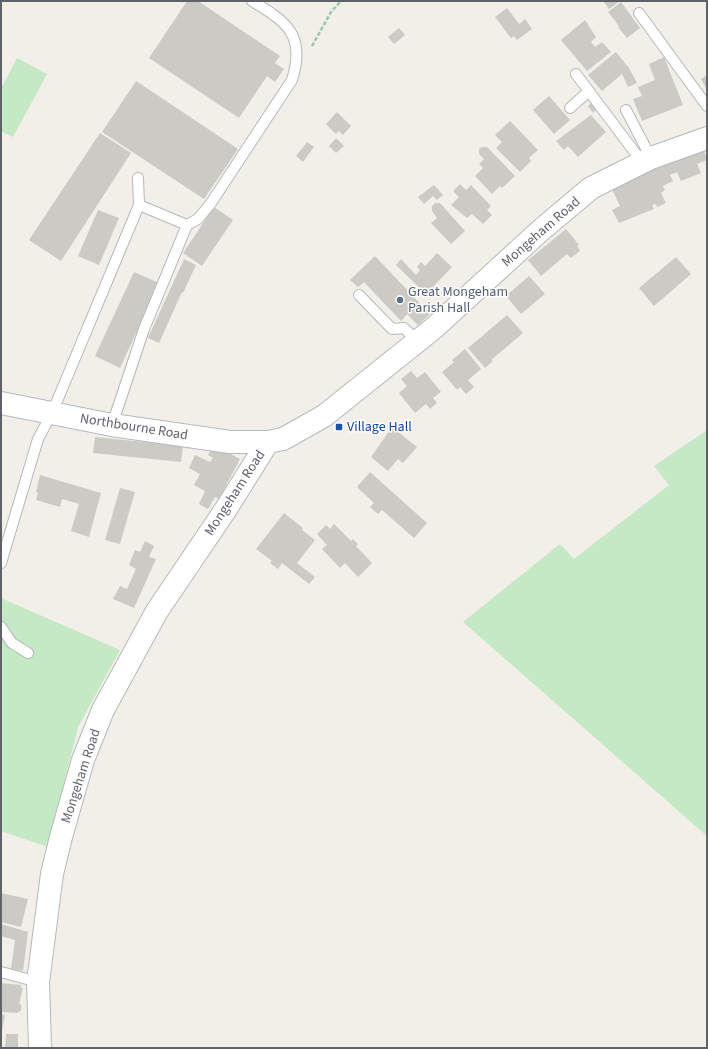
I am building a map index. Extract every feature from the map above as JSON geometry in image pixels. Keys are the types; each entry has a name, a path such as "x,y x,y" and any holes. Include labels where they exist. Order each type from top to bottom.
{"street":[{"name":"Mongeham Road","path":"40,1048 38,982 52,874 83,760 103,710 158,611 226,509 268,442 284,439 324,416 418,342 541,230 591,188 646,160 707,138"},
{"name":"Northbourne Road","path":"1,403 112,426 230,442 268,442"}],"lane":[{"path":"112,426 144,329 187,224 198,219 211,203 288,86 296,68 296,48 291,31 284,23 252,1"},
{"path":"639,13 707,106"},
{"path":"576,74 646,160"},
{"path":"570,108 589,91"},
{"path":"626,110 646,160"},
{"path":"1,563 38,439 52,414 139,205 138,178"},
{"path":"139,205 187,224"},
{"path":"359,295 392,329 404,328 418,342"},
{"path":"1,627 12,643 28,653"},
{"path":"1,972 38,982"}],"path":[{"path":"308,53 331,12 341,1"}],"green space":[{"path":"17,58 47,74 13,137 1,131 1,89"},
{"path":"707,430 707,836 463,622 560,544 574,559 669,485 654,466"},
{"path":"1,598 120,650 78,727 48,847 1,831"}],"building":[{"path":"187,1 198,1 280,56 275,63 284,69 275,82 267,76 239,118 149,58"},
{"path":"603,1 620,1 609,9"},
{"path":"621,2 640,28 627,38 618,27 624,22 619,26 608,12"},
{"path":"507,8 519,24 525,19 532,29 517,40 514,36 511,38 495,17"},
{"path":"585,20 596,37 591,42 595,47 602,42 611,52 587,71 561,40"},
{"path":"399,28 405,35 394,44 388,37"},
{"path":"616,52 629,68 637,83 628,87 622,74 602,91 588,75"},
{"path":"664,57 683,105 642,121 633,99 642,96 638,87 655,80 649,64"},
{"path":"707,75 707,90 701,79"},
{"path":"136,81 238,149 204,199 102,132"},
{"path":"549,96 570,120 554,134 533,110"},
{"path":"593,102 598,108 593,113 588,106"},
{"path":"337,112 351,126 343,135 339,131 336,134 326,124"},
{"path":"591,115 606,132 578,157 568,146 564,150 556,141"},
{"path":"510,121 538,150 529,158 531,161 520,172 496,148 502,142 495,135"},
{"path":"100,133 131,153 61,261 29,240"},
{"path":"336,138 344,146 336,153 329,146"},
{"path":"307,142 314,147 303,162 296,156"},
{"path":"482,147 487,147 515,176 502,188 500,186 492,194 475,176 483,168 479,164 484,159 479,154 479,149"},
{"path":"703,148 707,160 697,164 701,173 681,181 677,172 670,175 673,181 663,186 665,190 661,193 666,203 657,207 656,204 652,205 654,209 619,223 612,210 620,206 612,189 664,163"},
{"path":"460,184 466,190 471,185 491,206 487,210 492,215 483,224 472,214 467,218 451,205 459,197 453,191"},
{"path":"434,185 443,195 437,200 433,196 424,204 418,197"},
{"path":"435,203 440,203 465,231 451,244 431,223 437,218 432,211 432,206"},
{"path":"214,207 233,220 202,266 183,253"},
{"path":"98,210 119,218 99,265 78,256"},
{"path":"566,229 579,245 577,246 580,251 571,258 567,254 541,276 528,260"},
{"path":"437,253 452,267 426,294 396,265 401,259 416,275 420,270 417,267 421,262 425,266"},
{"name":"Great Mongeham Parish Hall","path":"375,256 430,314 418,325 407,314 401,321 364,282 358,287 350,280"},
{"path":"676,257 691,274 654,306 639,288"},
{"path":"184,259 196,265 159,343 148,338"},
{"path":"134,272 159,283 120,368 95,356"},
{"path":"529,276 545,294 521,314 506,296"},
{"path":"507,315 523,333 491,360 493,361 485,368 468,348"},
{"path":"465,349 481,369 468,380 474,387 466,394 460,387 457,390 442,372 454,362 452,360"},
{"path":"411,371 417,378 425,372 441,392 433,398 437,403 430,409 426,404 415,413 399,393 407,386 401,379"},
{"path":"392,427 417,447 403,463 398,459 388,471 371,457"},
{"path":"95,437 183,446 181,462 93,453"},
{"path":"211,450 227,452 240,459 219,499 215,497 208,509 199,504 205,491 194,485 200,474 189,468 195,455 210,462 213,458 208,455"},
{"path":"370,472 427,523 414,538 382,510 378,514 370,507 374,503 357,487"},
{"path":"40,475 101,493 89,537 71,531 79,504 62,499 60,507 36,500 38,493 36,492"},
{"path":"120,488 135,492 120,544 105,540"},
{"path":"284,513 315,540 297,563 315,577 309,584 282,563 278,569 270,563 272,561 256,549"},
{"path":"334,524 351,541 353,539 358,544 356,546 372,563 358,577 345,563 340,568 322,549 327,545 317,534 326,525 330,529"},
{"path":"145,541 154,546 149,557 156,559 134,608 113,599 120,586 127,589 136,569 129,565 135,550 140,552"},
{"path":"1,893 28,899 21,927 1,922"},
{"path":"1,924 28,932 23,971 11,969 15,940 1,936"},
{"path":"1,983 21,985 21,988 23,988 19,1004 21,1004 21,1011 18,1013 1,1012"},
{"path":"1,1014 5,1015 2,1031 1,1031"},
{"path":"6,1034 18,1034 18,1048 5,1048"}],"place":[{"name":"Great Mongeham Parish Hall","path":"400,300"},
{"name":"Village Hall","path":"339,427"}]}
